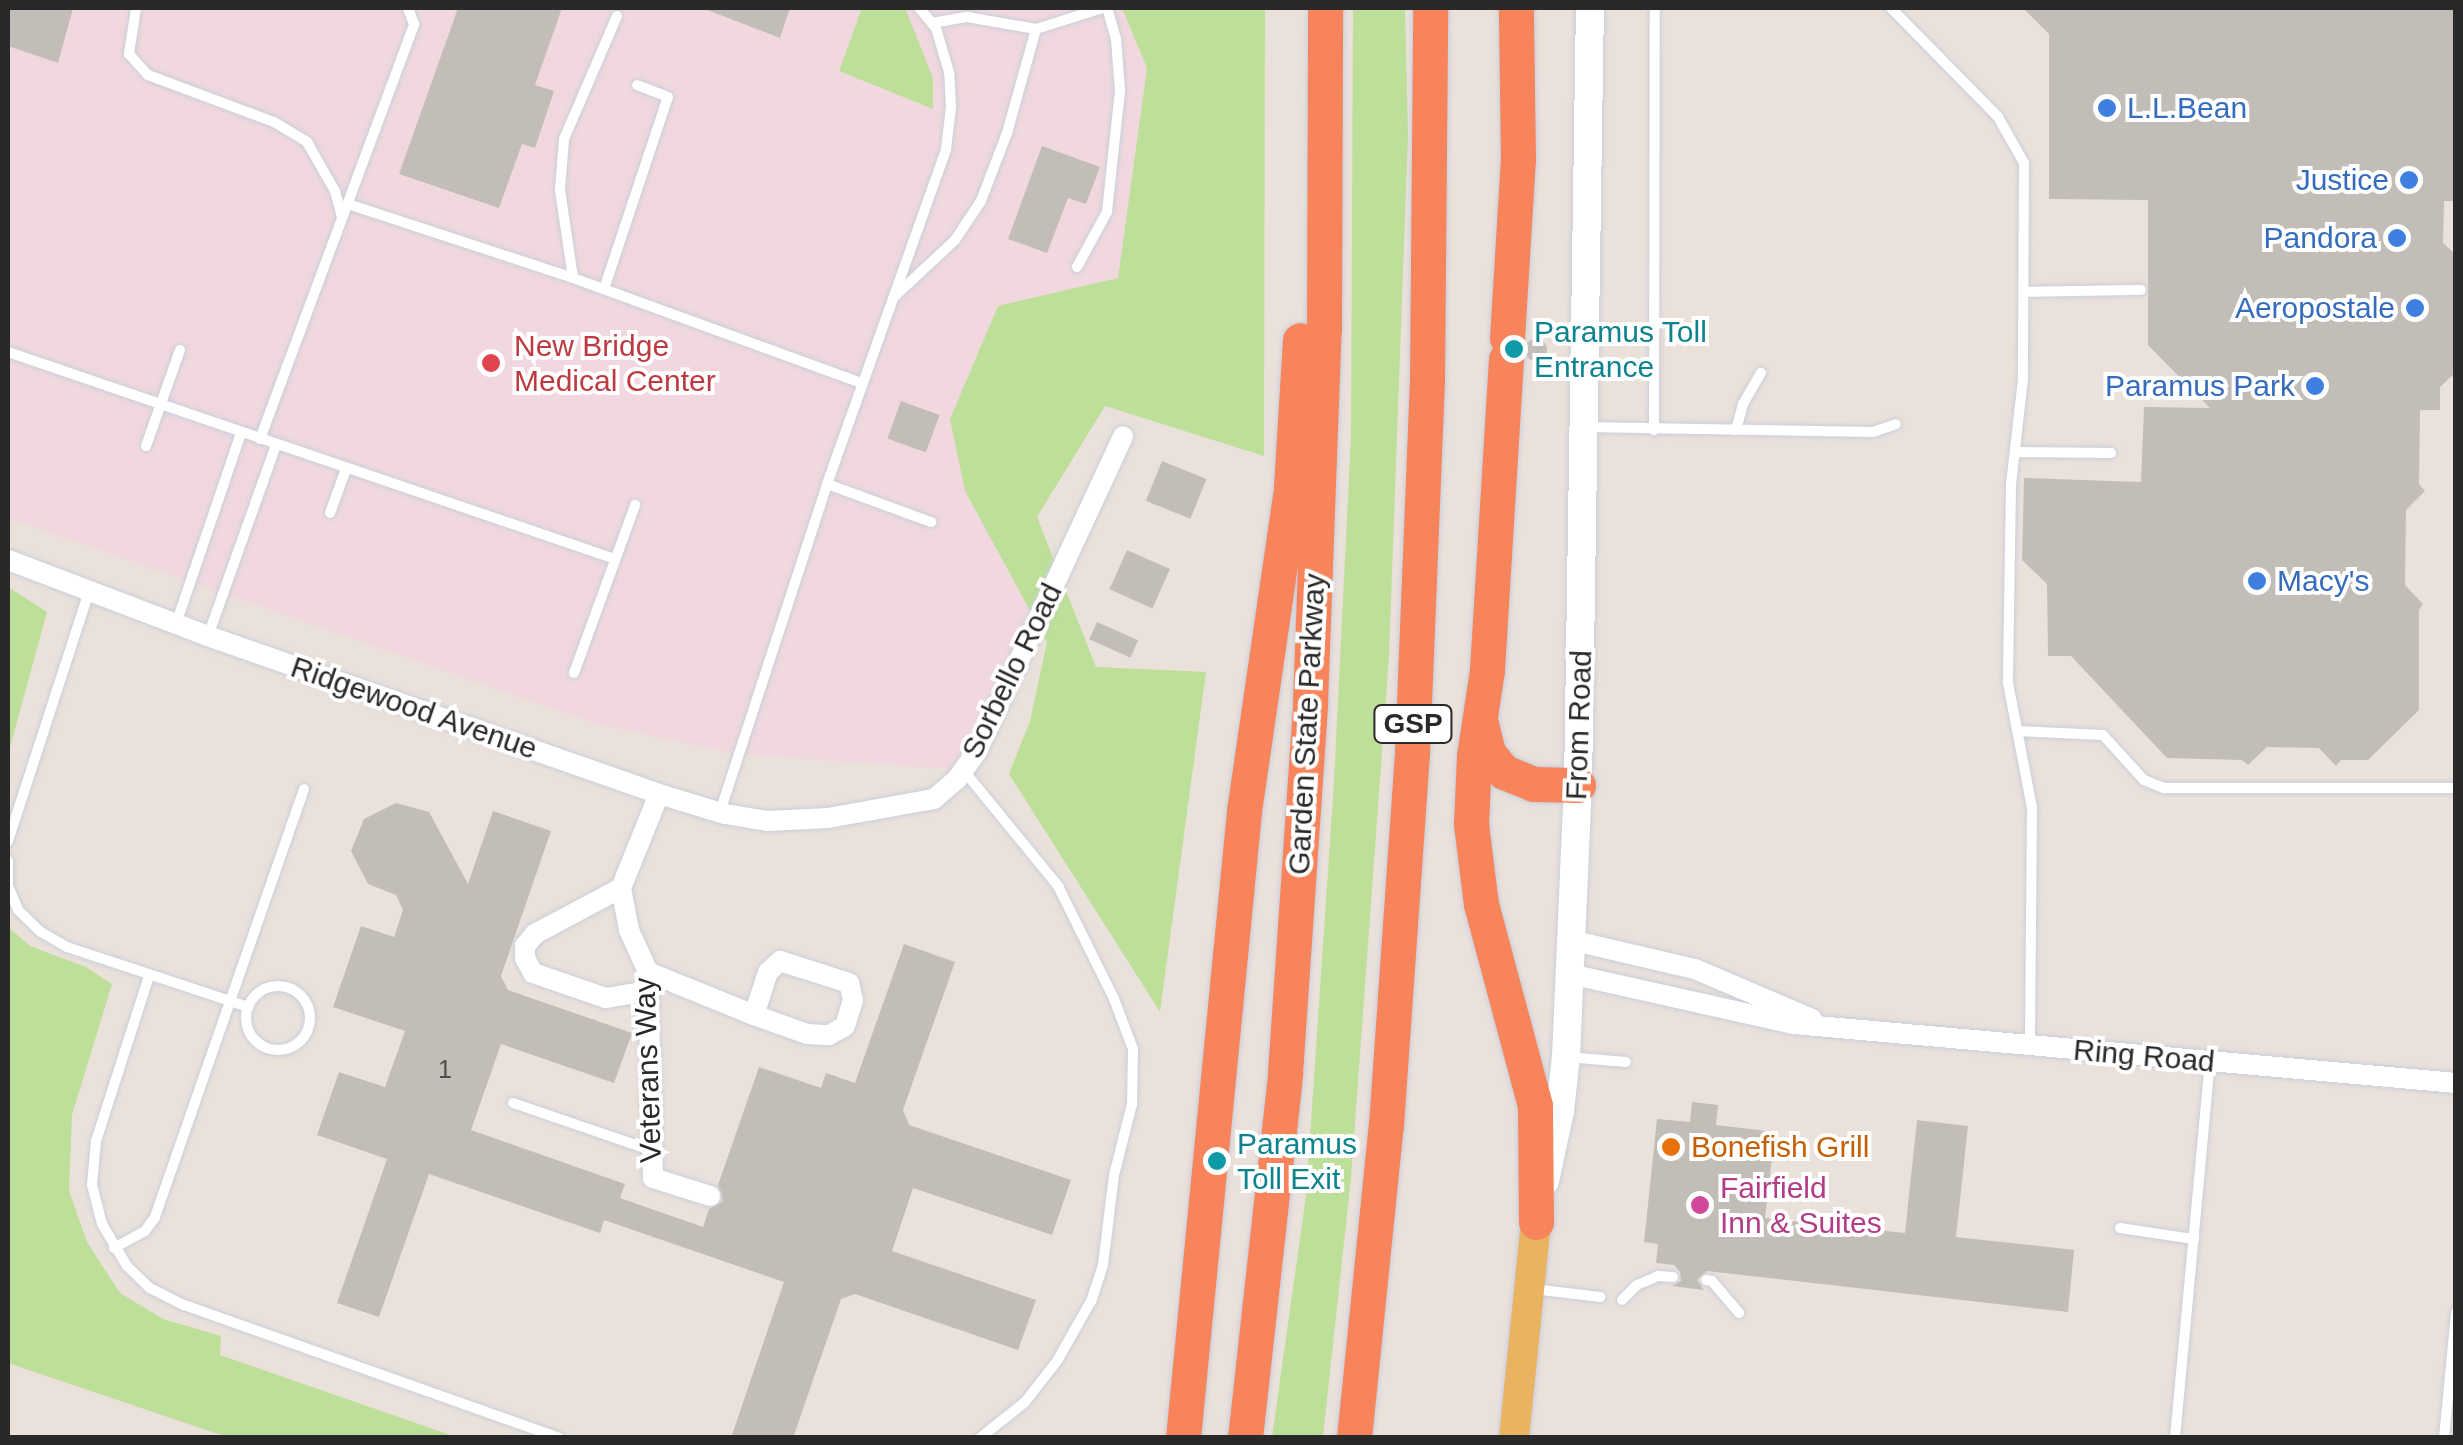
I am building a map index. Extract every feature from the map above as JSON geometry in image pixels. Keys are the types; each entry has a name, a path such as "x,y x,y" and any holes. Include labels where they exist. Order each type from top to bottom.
{"highway":[{"name":"Garden State Parkway","path":"1245,1438 1281,1108 1303,828 1324,346 1325,8"},
{"name":"GSP","path":"1354,1438 1386,1126 1413,736 1428,380 1430,8"},
{"path":"1516,8 1519,142 1480,718 1471,793 1472,853 1488,931 1535,1106 1536,1222"},
{"path":"1183,1438 1246,795 1288,516 1326,86"},
{"path":"1480,718 1488,753 1504,772 1534,784 1578,785"}],"main road":[{"name":"From Road","path":"1514,1438 1536,1222"}],"street":[{"name":"From Road","path":"1536,1222 1560,1111 1570,974 1578,785 1590,8"},
{"name":"Sorbello Road","path":"828,818 934,799 964,770 977,751 1123,436"},
{"name":"Ridgewood Avenue","path":"8,560 208,636 659,794 768,821 828,818"},
{"path":"659,794 621,888 535,934 525,946 525,958 534,974 606,998 648,982 806,1034 830,1035 845,1026 853,1000 849,983 780,961 768,972 754,1015"},
{"name":"Veterans Way","path":"621,888 629,930 648,982 653,1178 710,1196"},
{"path":"1570,940 1695,969 1832,1027"},
{"name":"Ring Road","path":"1570,974 1761,1020 2456,1083"}],"lane":[{"path":"136,8 129,54 148,75 274,122 307,142 334,191 342,219"},
{"path":"260,439 414,24 408,8"},
{"path":"720,812 826,484 946,149 952,107 949,72 932,23 919,8"},
{"path":"932,23 967,17 1036,29 1105,8 1116,38 1120,91 1107,212 1077,267"},
{"path":"1654,430 1655,8"},
{"path":"1890,8 1998,118 2020,150 2025,178 2022,414 2011,484 2008,683 2028,780 2034,838 2030,1046"},
{"path":"573,278 560,190 564,139 617,16"},
{"path":"892,301 956,240 982,201 1007,133 1036,29"},
{"path":"604,289 668,97 637,85"},
{"path":"348,204 573,278 862,383"},
{"path":"2024,292 2141,290"},
{"path":"146,446 180,350"},
{"path":"8,352 615,560"},
{"path":"1736,430 1743,404 1761,373"},
{"path":"1585,428 1873,432 1896,424"},
{"path":"176,624 241,433"},
{"path":"208,636 276,445"},
{"path":"2016,452 2111,453"},
{"path":"330,513 346,468"},
{"path":"826,484 932,522"},
{"path":"574,673 635,505"},
{"path":"8,841 89,592"},
{"path":"2017,731 2103,735 2144,780 2164,788 2456,788"},
{"path":"964,770 1058,886 1114,999 1133,1048 1132,1104 1114,1175 1103,1265 1091,1301 1057,1361 1025,1402 980,1438"},
{"path":"114,1248 145,1231 155,1217 304,789"},
{"path":"8,861 8,886 18,910 41,932 68,947 248,1007"},
{"path":"149,976 96,1141 92,1185 114,1248 150,1288 184,1305 560,1438"},
{"path":"289,988 308,1004 309,1029 292,1047 267,1048 249,1032 248,1007 264,989 289,988"},
{"path":"1566,1057 1626,1062"},
{"path":"2175,1438 2210,1062"},
{"path":"513,1103 650,1150"},
{"path":"2120,1228 2194,1239"},
{"path":"1622,1300 1637,1285 1658,1276 1673,1277"},
{"path":"1706,1280 1712,1281 1739,1312"},
{"path":"1528,1288 1601,1298"},
{"path":"2444,1438 2456,1313"}],"shaded area":[{"name":"New Bridge Medical Center","path":"8,8 1122,8 1147,68 1118,278 998,306 1038,622 963,770 738,754 596,724 8,518"}],"green space":[{"path":"862,8 906,10 933,78 933,109 839,71"},
{"path":"1122,8 1265,8 1264,456 1105,406 1037,517 1096,667 1206,672 1160,1012 1009,774 1030,721 1047,642 965,491 950,419 998,306 1118,278 1147,68"},
{"path":"1353,8 1405,8 1408,135 1389,656 1351,1178 1323,1437 1272,1437 1306,1196 1334,782 1351,436"},
{"path":"8,587 47,612 8,755"},
{"path":"8,927 30,946 86,967 112,984 72,1115 69,1191 87,1242 120,1293 163,1319 221,1336 220,1355 456,1437 227,1437 8,1363"}],"building":[{"path":"8,8 73,8 58,63 8,46"},
{"path":"458,8 562,8 535,85 554,91 535,148 522,144 499,208 399,174"},
{"path":"702,8 790,8 780,38"},
{"name":"Paramus Park","path":"2023,8 2456,8 2456,201 2444,201 2443,243 2456,255 2456,372 2440,387 2440,410 2420,410 2419,484 2425,491 2406,510 2405,585 2423,604 2419,610 2419,710 2368,760 2341,760 2336,766 2319,748 2267,747 2248,765 2242,760 2167,758 2071,656 2048,656 2047,584 2022,560 2024,478 2141,482 2144,407 2210,408 2148,345 2148,200 2049,199 2049,34"},
{"path":"1042,146 1100,167 1086,204 1068,198 1047,253 1008,239"},
{"path":"1536,339 1544,342 1544,358 1536,361 1528,358 1525,350 1528,342"},
{"path":"901,401 940,415 926,453 887,439"},
{"path":"1162,461 1207,479 1190,519 1146,501"},
{"path":"1127,550 1170,569 1152,608 1110,589"},
{"path":"1097,622 1138,640 1130,658 1089,639"},
{"path":"396,803 429,812 468,884 493,811 551,831 501,976 508,990 632,1033 614,1083 501,1044 471,1130 625,1184 620,1198 703,1227 709,1209 723,1201 718,1185 759,1067 821,1088 826,1073 855,1083 904,944 955,962 903,1110 909,1125 1071,1180 1052,1235 913,1188 892,1251 1036,1300 1018,1350 855,1294 841,1299 793,1438 731,1438 784,1282 604,1220 600,1233 429,1174 379,1317 337,1303 387,1159 317,1135 339,1072 385,1087 405,1031 333,1007 361,926 394,937 403,910 396,895 368,884 351,851 364,819"},
{"name":"Fairfield Inn & Suites","path":"1692,1102 1718,1105 1716,1125 1775,1132 1765,1218 1905,1233 1917,1120 1968,1126 1956,1237 2074,1250 2068,1312 1707,1271 1697,1280 1704,1290 1672,1286 1681,1281 1680,1272 1674,1265 1656,1263 1658,1244 1644,1242 1657,1119 1690,1122"}],"place":[{"name":"L.L.Bean","path":"2107,108"},
{"name":"Justice","path":"2409,180"},
{"name":"Pandora","path":"2397,238"},
{"name":"Aeropostale","path":"2415,308"},
{"name":"Paramus Toll Entrance","path":"1514,349"},
{"name":"New Bridge Medical Center","path":"491,363"},
{"name":"Paramus Park","path":"2315,386"},
{"name":"Macy's","path":"2257,581"},
{"name":"Bonefish Grill","path":"1671,1147"},
{"name":"Paramus Toll Exit","path":"1217,1161"},
{"name":"Fairfield Inn & Suites","path":"1700,1205"}]}
